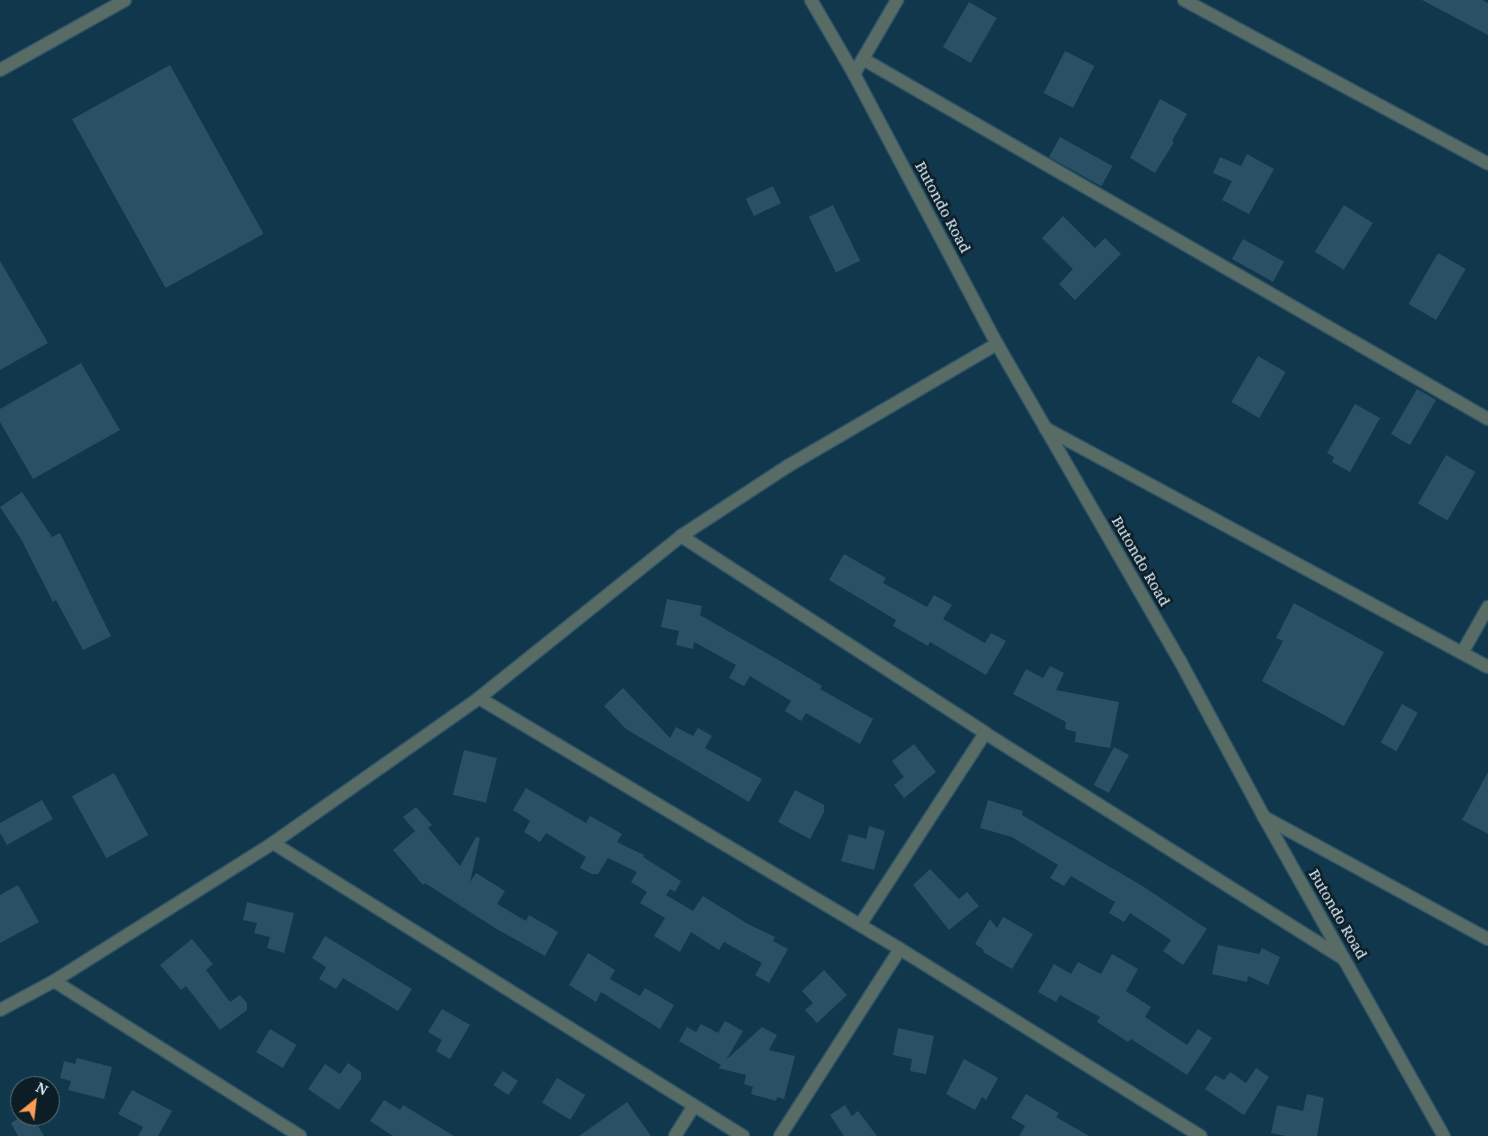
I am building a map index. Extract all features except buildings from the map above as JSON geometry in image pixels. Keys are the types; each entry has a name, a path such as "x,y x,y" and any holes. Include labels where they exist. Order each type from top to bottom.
{"street":[{"path":"0,70 125,0"},
{"name":"Butondo Road","path":"811,0 854,74 997,344 1180,661 1264,818 1444,1136"},
{"path":"854,74 897,0"},
{"path":"1184,0 1488,164"},
{"path":"863,59 1488,419"},
{"path":"0,1010 54,981 273,843 479,698 682,536 788,466 997,344"},
{"path":"1045,428 1488,667"},
{"path":"682,536 985,732 1344,959"},
{"path":"1462,653 1488,608"},
{"path":"479,698 900,949 1201,1136"},
{"path":"860,925 985,732"},
{"path":"1264,818 1488,939"},
{"path":"273,843 743,1136"},
{"path":"780,1136 900,949"},
{"path":"54,981 300,1136"},
{"path":"675,1136 694,1106"}]}
